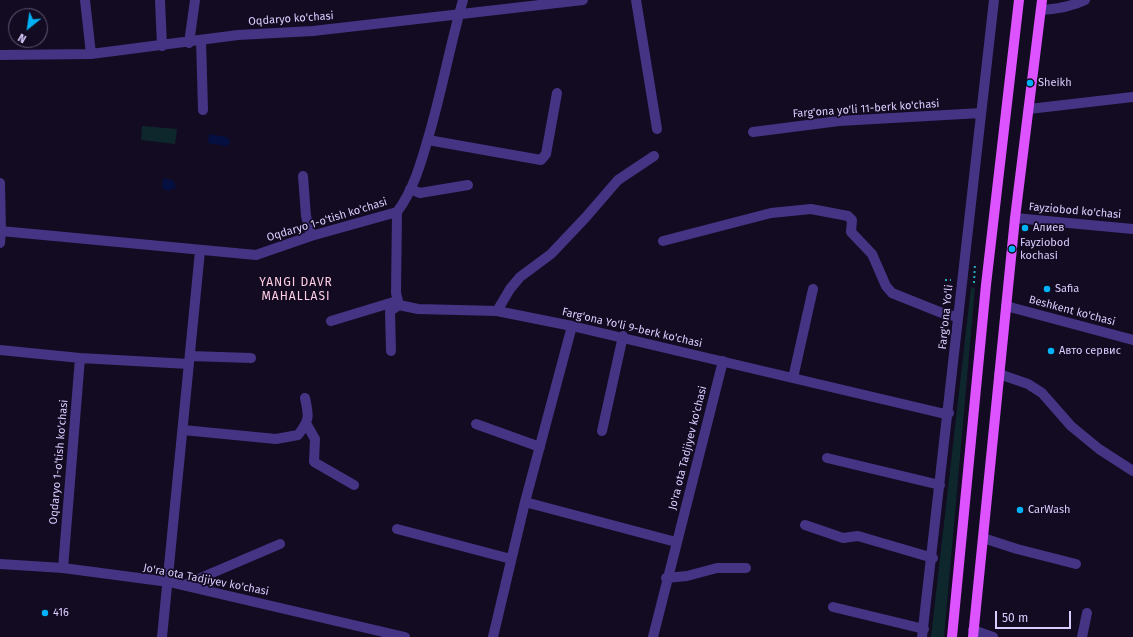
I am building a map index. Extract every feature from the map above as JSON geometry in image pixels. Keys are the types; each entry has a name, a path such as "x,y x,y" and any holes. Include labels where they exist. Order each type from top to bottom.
{"main road":[{"path":"1013,50 1014,0"},
{"path":"952,637 986,285 1019,0"},
{"path":"973,634 1015,218 1042,5"}],"street":[{"path":"86,0 90,54"},
{"path":"160,0 162,46"},
{"path":"190,42 195,0"},
{"name":"Oqdaryo 1-o'tish ko'chasi","path":"1,231 200,251 256,255 311,236 397,212 406,200 428,140 444,82 463,0"},
{"name":"Oqdaryo ko'chasi","path":"0,55 90,54 162,46 238,35 313,31 459,13 583,0"},
{"path":"636,0 656,129"},
{"name":"Farg'ona Yo'li","path":"923,633 949,413 957,317 994,0"},
{"path":"1042,5 1056,10 1085,0"},
{"path":"201,40 203,110"},
{"path":"428,140 541,160 546,154 557,94"},
{"path":"1029,109 1133,97"},
{"name":"Farg'ona yo'li 11-berk ko'chasi","path":"753,132 839,121 981,113"},
{"path":"497,311 510,289 520,277 551,254 618,180 654,156"},
{"path":"303,176 306,216 311,236"},
{"path":"0,183 0,243"},
{"path":"410,189 420,193 468,185"},
{"path":"663,241 771,213 811,209 848,216 852,220 851,232 872,254 886,286 892,293 942,314 957,317"},
{"path":"391,351 390,311 398,303 397,212"},
{"name":"Fayziobod ko'chasi","path":"1015,218 1133,229"},
{"path":"162,637 200,251"},
{"path":"793,378 813,289"},
{"path":"330,321 398,303"},
{"name":"Farg'ona Yo'li 9-berk ko'chasi","path":"398,303 418,309 497,311 623,336 941,413 949,413"},
{"name":"Beshkent ko'chasi","path":"1006,306 1133,340"},
{"path":"493,637 525,502 572,326"},
{"path":"602,431 623,336"},
{"path":"0,350 80,358 189,360 251,358"},
{"name":"Oqdaryo 1-o'tish ko'chasi","path":"63,568 80,358"},
{"name":"Jo'ra ota Tadjiyev ko'chasi","path":"653,637 666,578 723,360"},
{"path":"999,374 1028,384 1042,393 1071,426 1100,449 1133,471"},
{"path":"183,430 276,439 298,435 307,424 309,415 305,398"},
{"path":"307,424 315,439 314,462 354,485"},
{"path":"476,424 540,447"},
{"path":"827,458 940,485"},
{"path":"525,502 676,542"},
{"path":"805,525 843,538 858,536 932,558"},
{"path":"397,529 511,559"},
{"path":"983,538 1017,549 1076,564"},
{"path":"184,585 280,544"},
{"name":"Jo'ra ota Tadjiyev ko'chasi","path":"0,564 63,568 168,582 405,637"},
{"path":"666,578 687,576 717,568 746,568"},
{"path":"833,607 923,633"},
{"path":"1082,637 1086,613"},
{"path":"973,634 993,637"}],"path":[{"path":"974,283 976,256"},
{"path":"945,280 951,280"}],"green space":[{"path":"142,126 177,129 175,144 141,140"},
{"path":"971,287 975,288 944,637 931,637"}],"shaded area":[{"path":"209,134 226,137 230,140 229,145 225,146 208,143"},
{"path":"163,178 174,181 176,189 172,188 169,191 162,189"}],"place":[{"name":"Sheikh","path":"1030,83"},
{"name":"Алиев","path":"1025,228"},
{"name":"Fayziobod kochasi","path":"1012,249"},
{"name":"Safia","path":"1047,289"},
{"name":"Авто сервис","path":"1051,351"},
{"name":"CarWash","path":"1020,510"},
{"name":"416","path":"45,613"}],"district":[{"name":"YANGI DAVR MAHALLASI","path":"296,290"}]}
